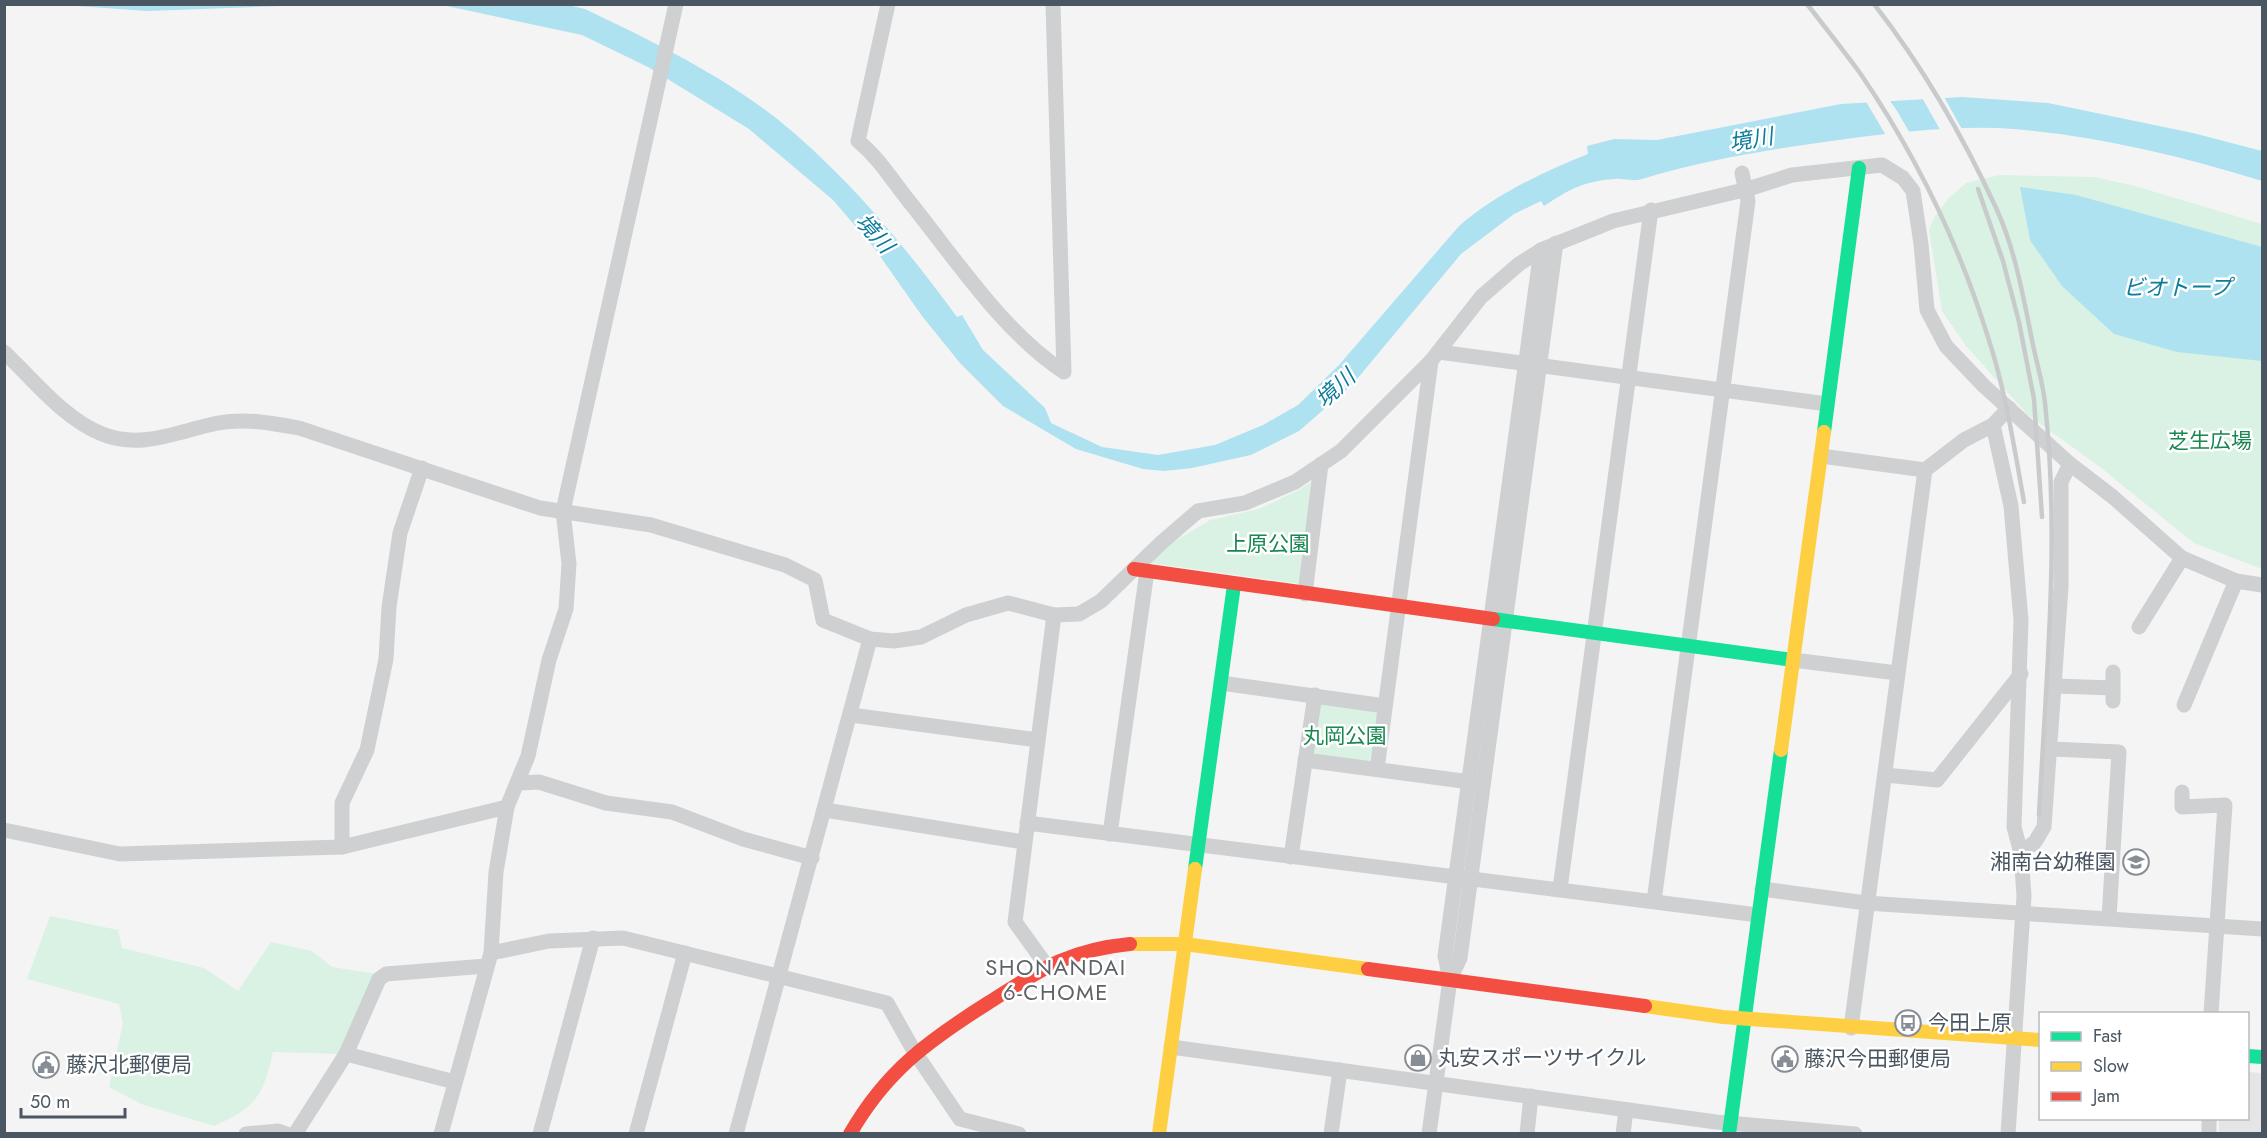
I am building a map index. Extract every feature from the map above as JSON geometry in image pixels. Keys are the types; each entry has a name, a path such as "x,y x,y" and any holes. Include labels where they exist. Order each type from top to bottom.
{"street":[{"path":"441,1134 489,959 496,872 507,807 519,783 528,756 549,660 566,609 569,564 563,511 657,98 676,4"},
{"path":"888,4 858,141 889,172 979,289 1027,345 1064,372 1053,4"},
{"path":"4,352 72,416 101,434 126,441 156,440 219,423 258,421 299,428 540,508 651,525 785,565 815,580 823,620 870,639 894,641 921,638 966,615 1008,603 1054,615 1079,614 1101,602 1141,570 1198,511 1245,503 1295,482 1341,451 1435,356 1481,297 1519,264 1541,250 1613,221 1651,210 1748,189 1792,175 1882,165 1903,178 1913,191 1927,310 1946,346 1984,386 2070,464 2113,497 2182,558 2236,580 2262,585"},
{"path":"1729,1129 1859,168"},
{"path":"1654,901 1724,390 1748,189 1742,173"},
{"path":"1560,889 1651,210"},
{"path":"1430,1134 1450,979 1445,956 1464,876 1533,364 1556,243"},
{"path":"1533,364 1541,250"},
{"path":"1435,356 1533,364 1827,404"},
{"path":"1377,769 1398,606 1435,356"},
{"path":"1851,1028 1925,470 1964,440 1993,425 2009,408"},
{"path":"1993,425 2011,506 2017,551 2021,620 2021,674 2014,827 2021,853 2024,878 2008,1134"},
{"path":"1821,456 1925,470"},
{"path":"1305,594 1321,464"},
{"path":"2021,853 2035,842 2044,827 2061,587 2061,482 2070,464"},
{"path":"342,847 342,803 367,750 386,659 389,607 400,533 422,468"},
{"path":"2139,627 2182,558"},
{"path":"1141,570 1234,585 1897,673"},
{"path":"1110,834 1141,570"},
{"path":"2184,705 2236,580"},
{"path":"1159,1134 1234,585"},
{"path":"1046,965 1015,922 1054,615"},
{"path":"736,1134 870,639"},
{"path":"1885,775 1937,780 2021,674"},
{"path":"1221,683 1385,706"},
{"path":"2055,686 2113,687"},
{"path":"1291,857 1315,695"},
{"path":"851,715 1038,740"},
{"path":"2051,749 2119,752 2109,918"},
{"path":"1305,760 1476,783"},
{"path":"519,783 539,782 606,803 672,812 743,839 812,858"},
{"path":"2182,792 2182,807 2225,805 2215,926 2211,1012"},
{"path":"4,830 120,854 342,847 507,807"},
{"path":"825,810 1024,842"},
{"path":"1027,823 1291,857 1464,876 1758,915"},
{"path":"1762,889 1866,903 2262,929"},
{"path":"540,1134 593,938"},
{"path":"295,1134 346,1054 379,979 386,974 489,959 549,941 593,938 623,938 779,974 887,1003 958,1126 1019,1134"},
{"path":"850,1134 876,1090 914,1051 1046,965 1107,947 1144,943 1185,944 1745,1019 2039,1040"},
{"path":"636,1134 685,953"},
{"path":"1171,1047 1531,1096 1626,1110 1729,1129 1855,1134"},
{"path":"346,1054 455,1082"},
{"path":"1331,1134 1340,1070"},
{"path":"1527,1134 1531,1096"},
{"path":"1623,1134 1626,1110"},
{"path":"246,1134 278,1131 287,1134"}],"shaded area":[{"path":"2249,1072 2262,1073 2262,1133 2219,1133 2219,1120 2249,1120"}],"green space":[{"name":"芝生広場","path":"2000,175 2094,177 2135,186 2262,224 2262,569 2194,543 2100,467 2028,415 1966,346 1942,311 1929,230 1935,216 1949,198 1966,183"},
{"name":"上原公園","path":"1311,482 1300,584 1151,563 1165,547 1210,520 1259,509"},
{"name":"丸岡公園","path":"1321,704 1377,712 1369,768 1313,760"},
{"path":"50,916 118,930 122,948 204,968 238,991 271,942 312,951 332,967 377,974 339,1054 273,1052 265,1080 256,1099 240,1113 214,1126 141,1104 109,1087 123,1023 119,1004 27,979"}],"water":[{"path":"63,5 306,5 148,11"},
{"name":"境川","path":"442,5 568,5 585,9 659,45 731,86 802,140 850,187 895,237 957,317 962,315 983,350 1045,408 1051,423 1102,447 1158,455 1215,445 1263,425 1298,405 1339,365 1459,226 1473,214 1520,185 1588,154 1587,146 1614,139 1657,140 1841,104 1962,97 2048,103 2193,133 2262,151 2262,181 2170,155 2108,142 2046,132 1972,128 1820,142 1718,160 1639,180 1604,180 1586,184 1544,206 1541,201 1514,214 1461,254 1352,385 1299,431 1251,455 1192,468 1164,471 1143,469 1076,449 1003,406 960,363 922,316 875,249 833,200 749,129 648,67 582,35"},
{"name":"ビオトープ","path":"2020,187 2076,195 2262,247 2262,361 2177,352 2114,334 2062,286 2030,240"}],"pier":[{"path":"1943,95 1964,133 1942,133 1921,96"},
{"path":"1888,98 1911,135 1887,137 1865,100"}],"railway":[{"path":"1807,4 1860,73 1899,134 1933,199 1963,266 1999,375 2024,502"},
{"path":"1874,4 1942,104 1997,210 2004,226 2023,294 2041,381 2049,454 2052,557 2039,815"},
{"path":"1978,189 2003,261 2019,322 2034,399 2042,517"}],"traffic: fast":[{"path":"1824,432 1859,168"},
{"path":"1195,869 1234,585"},
{"path":"1493,619 1793,660"},
{"path":"1729,1134 1781,750"},
{"path":"2249,1056 2262,1057"}],"traffic: slow":[{"path":"1781,750 1824,432"},
{"path":"1159,1134 1195,869"},
{"path":"1130,944 1185,944 1368,969"},
{"path":"1645,1006 1723,1017 2039,1040"}],"traffic: jam":[{"path":"1134,569 1493,619"},
{"path":"850,1134 878,1092 894,1075 927,1045 966,1017 1055,963 1089,951 1130,944"},
{"path":"1368,969 1645,1006"}],"place":[{"name":"湘南台幼稚園","path":"2136,862"},
{"name":"今田上原","path":"1908,1023"},
{"name":"丸安スポーツサイクル","path":"1418,1058"},
{"name":"藤沢今田郵便局","path":"1785,1059"},
{"name":"藤沢北郵便局","path":"46,1065"}],"district":[{"name":"SHONANDAI 6-CHOME","path":"1056,980"}]}
